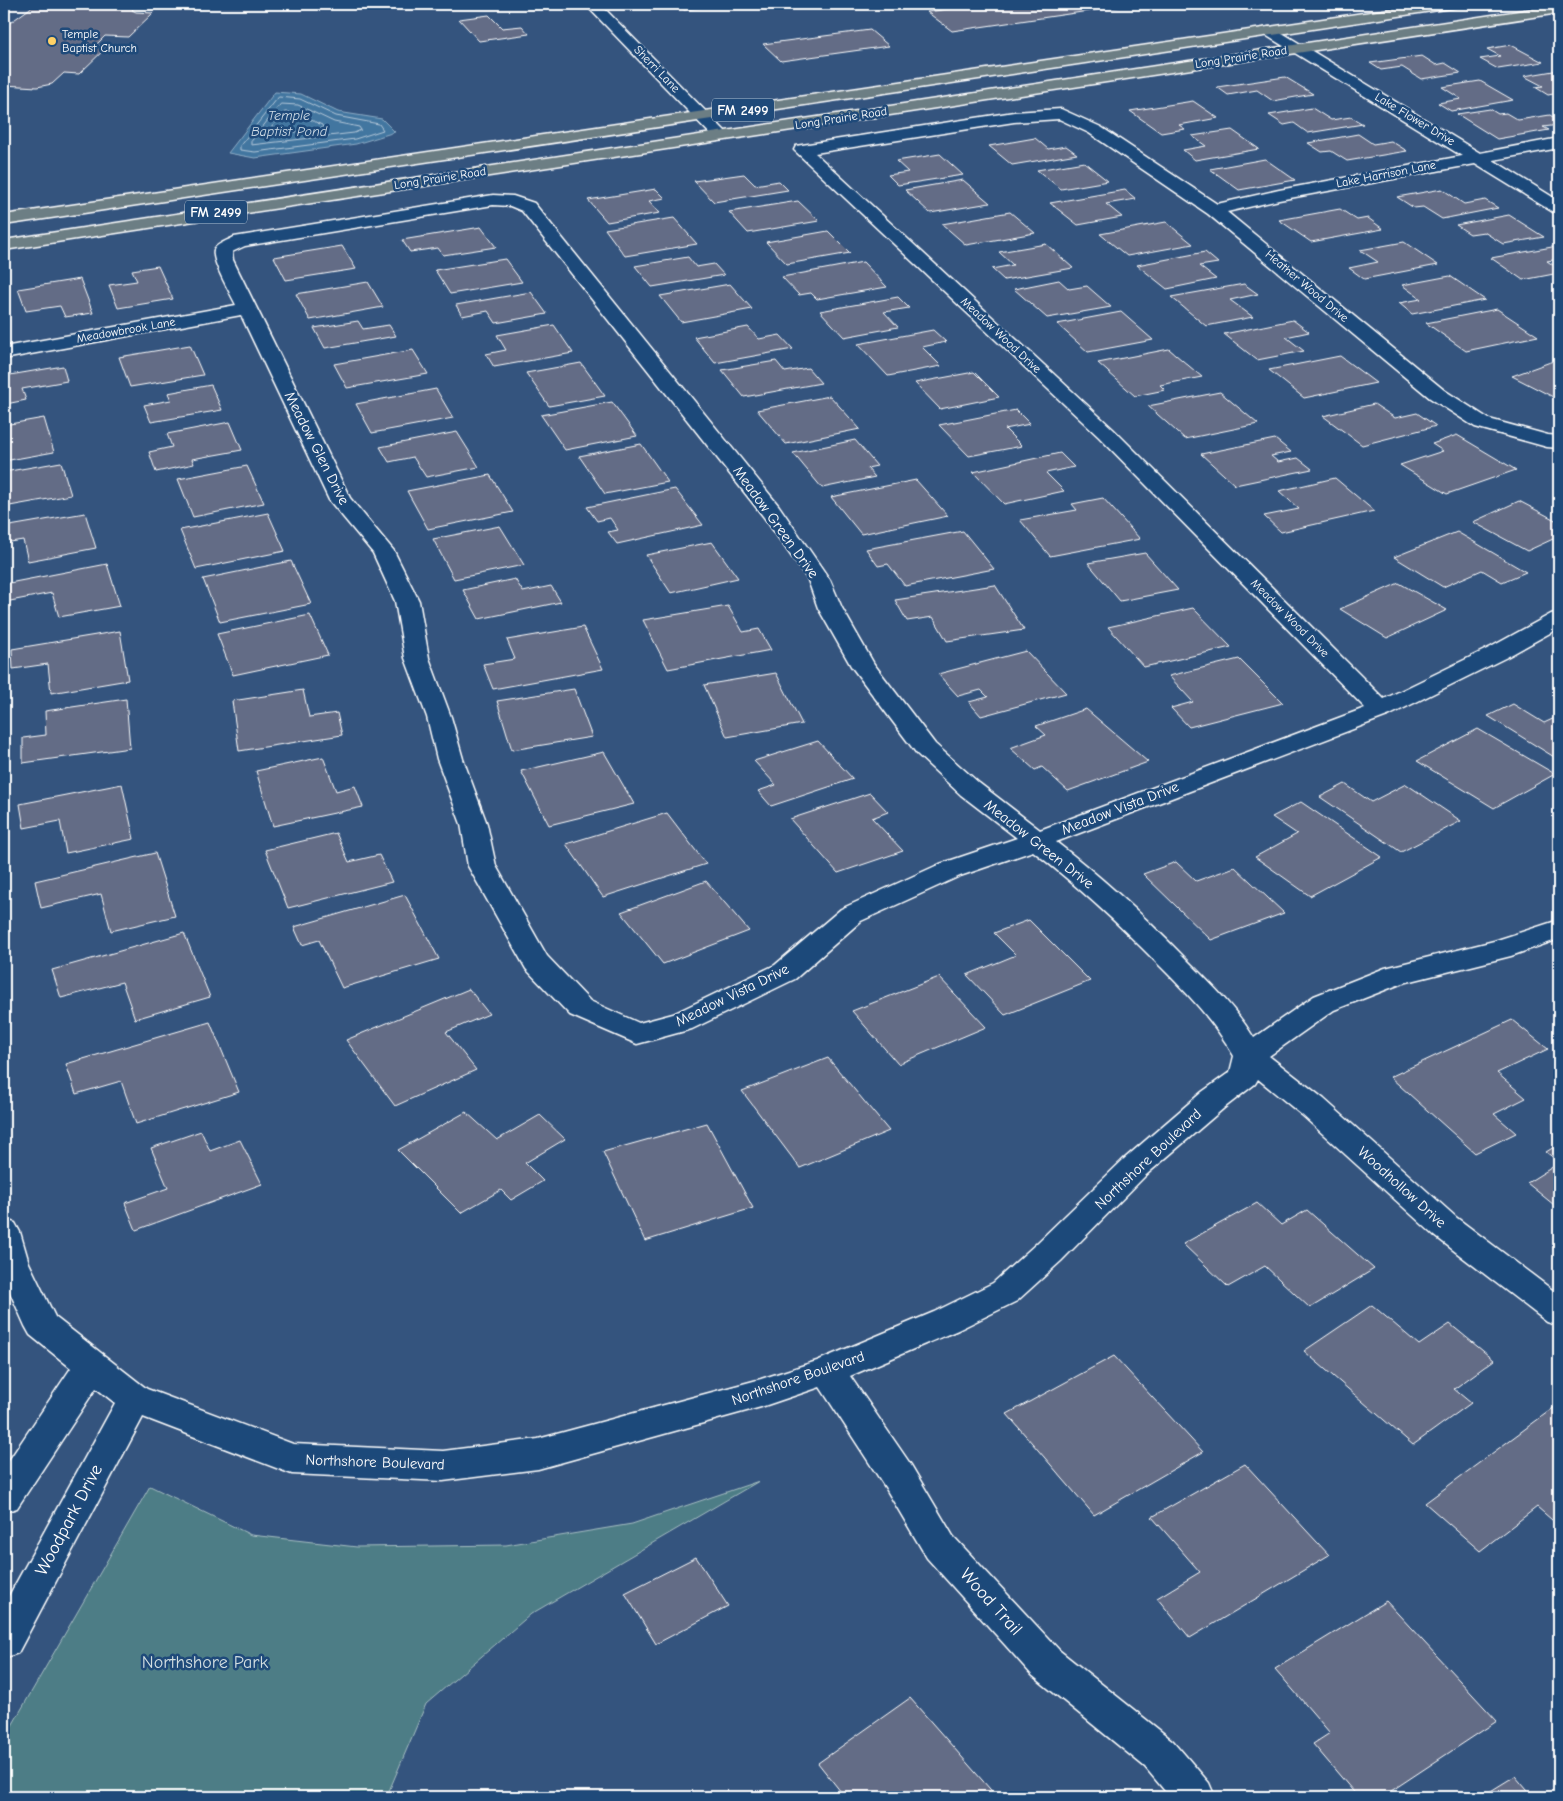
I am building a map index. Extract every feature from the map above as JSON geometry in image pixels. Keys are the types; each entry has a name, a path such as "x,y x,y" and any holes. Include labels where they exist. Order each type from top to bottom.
{"main road":[{"name":"Long Prairie Road","path":"4,220 1452,4"},
{"name":"Long Prairie Road","path":"4,245 1559,9"}],"street":[{"name":"Sherri Lane","path":"592,4 661,73 720,136"},
{"name":"Lake Flower Drive","path":"1269,31 1559,208"},
{"name":"Heather Wood Drive","path":"1061,114 1095,130 1214,210 1437,394 1482,423 1559,442"},
{"name":"Meadow Wood Drive","path":"1061,114 1014,116 802,150 1106,433 1381,710"},
{"name":"Lake Harrison Lane","path":"1214,210 1279,194 1559,143"},
{"name":"Meadow Glen Drive","path":"510,200 493,200 240,241 223,250 224,260 340,500 384,551 407,601 417,658 439,716 450,759 474,824 482,866 536,962 580,1008 637,1034"},
{"name":"Meadow Green Drive","path":"510,200 528,207 771,511 819,580 830,608 863,666 926,749 970,789 1035,841 1079,873 1145,934 1214,1004 1233,1028 1249,1056"},
{"name":"Meadowbrook Lane","path":"4,352 248,308"},
{"name":"Meadow Vista Drive","path":"637,1034 682,1022 785,972 851,915 950,870 1035,841 1381,710 1559,620"},
{"path":"1249,1056 1324,1003 1395,975 1501,949 1559,929"},
{"name":"Woodhollow Drive","path":"1249,1056 1313,1107 1446,1228 1559,1313"},
{"name":"Northshore Boulevard","path":"4,1232 13,1263 42,1326 91,1367 135,1399 292,1459 443,1466 538,1454 761,1393 828,1371 946,1321 1005,1292 1049,1252 1135,1167 1213,1100 1244,1077 1249,1056"},
{"path":"4,1497 91,1367"},
{"name":"Wood Trail","path":"828,1371 898,1476 940,1547 1046,1663 1159,1754 1195,1797"},
{"name":"Woodpark Drive","path":"4,1641 135,1399"}],"green space":[{"name":"Northshore Park","path":"759,1481 531,1614 426,1704 389,1791 390,1797 4,1797 4,1744 6,1736 150,1486 251,1535 357,1547 506,1545 632,1524"}],"water":[{"name":"Temple Baptist Pond","path":"275,92 301,94 338,112 382,119 395,132 356,144 255,158 228,153"}],"building":[{"name":"Temple Baptist Church","path":"36,4 138,4 132,10 153,13 128,37 105,36 95,46 108,46 79,74 64,73 52,84 37,87 4,85 4,34 6,33 4,27"},
{"path":"677,4 720,4 721,5 684,10"},
{"path":"985,4 1137,4 952,31 927,12"},
{"path":"489,15 502,28 522,26 529,34 479,41 459,19"},
{"path":"870,30 889,46 781,61 763,44"},
{"path":"1511,45 1543,62 1498,69 1480,59 1500,56 1487,49"},
{"path":"1422,56 1436,65 1445,63 1461,73 1421,79 1402,67 1381,70 1370,63"},
{"path":"1559,70 1559,93 1548,95 1535,87 1543,86 1524,76"},
{"path":"1285,77 1313,94 1273,101 1257,90 1228,95 1217,87"},
{"path":"1480,81 1513,100 1451,111 1438,103 1461,99 1442,87"},
{"path":"1193,101 1218,118 1179,125 1185,129 1161,133 1130,111"},
{"path":"1312,108 1331,120 1351,117 1363,124 1308,133 1294,123 1284,125 1269,115"},
{"path":"1490,109 1498,114 1506,113 1518,120 1550,115 1559,121 1559,125 1543,127 1549,130 1497,139 1457,114"},
{"path":"1232,130 1259,149 1195,160 1183,150 1206,146 1192,136"},
{"path":"1358,134 1373,144 1391,141 1407,151 1347,161 1331,151 1322,152 1308,143"},
{"path":"1035,138 1048,149 1066,146 1077,154 1012,165 989,146"},
{"path":"940,154 963,175 898,185 888,175 908,172 896,161"},
{"path":"1265,159 1295,180 1239,190 1210,169"},
{"path":"1084,162 1108,181 1061,189 1037,170"},
{"path":"744,174 755,185 779,181 788,190 714,202 694,181"},
{"path":"963,180 990,203 930,213 905,190"},
{"path":"656,189 665,198 649,201 660,213 607,222 588,200"},
{"path":"1442,189 1464,204 1485,200 1498,208 1442,219 1423,207 1414,208 1397,197"},
{"path":"1125,190 1136,199 1106,204 1122,217 1078,225 1050,203"},
{"path":"798,201 819,221 748,233 729,212"},
{"path":"1340,209 1357,220 1368,218 1383,229 1311,242 1279,220"},
{"path":"1010,212 1035,233 966,245 942,224"},
{"path":"1509,215 1544,237 1503,244 1484,232 1470,234 1456,225"},
{"path":"674,218 697,244 625,256 605,229"},
{"path":"1166,222 1193,244 1127,256 1100,234"},
{"path":"481,227 496,247 443,255 438,248 410,252 402,240"},
{"path":"828,231 850,253 787,264 766,242"},
{"path":"1404,242 1438,265 1364,279 1349,268 1378,262 1360,250"},
{"path":"1046,244 1073,268 1004,280 992,269 1013,265 999,252"},
{"path":"342,246 356,269 286,280 274,257"},
{"path":"1552,247 1559,251 1559,259 1547,261 1559,269 1559,273 1523,280 1491,258"},
{"path":"1205,252 1218,263 1199,266 1216,279 1167,289 1137,265"},
{"path":"688,257 696,267 714,264 724,275 652,287 635,266"},
{"path":"505,259 522,282 450,294 435,270"},
{"path":"863,262 887,287 817,299 811,293 799,295 782,277"},
{"path":"158,266 173,299 118,308 109,285 137,281 132,270"},
{"path":"1450,276 1485,300 1412,314 1399,303 1421,299 1402,285"},
{"path":"80,279 93,313 65,317 60,306 26,311 18,289"},
{"path":"1059,280 1069,289 1087,286 1111,307 1047,318 1014,289"},
{"path":"368,282 383,307 310,320 296,294"},
{"path":"730,284 752,309 681,322 660,296"},
{"path":"1244,284 1258,294 1230,300 1253,317 1206,326 1171,297"},
{"path":"531,292 547,314 496,323 488,311 462,316 456,305"},
{"path":"898,297 909,308 884,312 898,327 844,337 820,311"},
{"path":"1497,309 1538,336 1466,351 1426,323"},
{"path":"1121,312 1153,340 1088,352 1057,324"},
{"path":"1293,320 1309,332 1286,337 1304,351 1257,360 1224,334"},
{"path":"358,321 363,329 389,325 396,336 325,348 314,328"},
{"path":"554,325 573,353 494,367 486,354 506,350 497,335"},
{"path":"748,327 759,339 780,335 793,349 715,363 694,337"},
{"path":"933,330 946,342 922,347 941,366 888,376 858,344"},
{"path":"190,345 203,375 130,387 119,357"},
{"path":"1169,349 1202,377 1160,385 1165,390 1135,396 1098,363"},
{"path":"413,350 428,374 347,388 334,364"},
{"path":"1340,356 1376,383 1304,398 1269,370"},
{"path":"1556,360 1559,361 1559,400 1512,376"},
{"path":"776,361 785,372 808,368 821,383 744,397 722,370"},
{"path":"581,363 605,396 549,406 526,373"},
{"path":"63,366 67,381 22,389 26,400 6,404 9,412 4,413 4,376"},
{"path":"974,372 999,397 940,409 915,383"},
{"path":"211,385 222,410 151,422 144,405 171,400 168,393"},
{"path":"436,389 453,418 372,433 356,404"},
{"path":"1220,392 1258,424 1185,439 1148,406"},
{"path":"830,396 860,429 786,444 757,410"},
{"path":"612,402 637,436 565,450 541,415"},
{"path":"1374,404 1395,418 1417,413 1436,426 1362,445 1323,416"},
{"path":"1016,410 1030,424 1005,429 1022,446 969,456 939,425"},
{"path":"44,418 54,452 4,461 4,425"},
{"path":"230,422 242,450 192,459 194,464 156,472 149,452 172,447 167,434"},
{"path":"457,432 479,467 426,477 413,457 389,462 380,447"},
{"path":"1457,435 1516,470 1447,494 1400,465 1443,451 1432,444"},
{"path":"1275,439 1291,452 1271,456 1278,462 1298,458 1312,469 1235,485 1201,454"},
{"path":"855,440 877,466 867,468 875,477 822,488 793,453"},
{"path":"641,444 668,482 605,494 579,456"},
{"path":"1060,453 1074,467 1046,473 1064,491 1004,504 973,472"},
{"path":"61,462 71,495 4,507 4,472"},
{"path":"247,466 264,503 193,517 178,479"},
{"path":"490,475 513,512 428,529 407,491"},
{"path":"1335,478 1374,511 1281,532 1264,516 1299,509 1279,491"},
{"path":"916,480 948,516 861,534 831,497"},
{"path":"675,489 703,525 617,544 608,532 618,530 610,518 597,521 587,507"},
{"path":"1103,498 1140,539 1050,556 1020,520 1077,510 1072,504"},
{"path":"1519,501 1559,522 1559,542 1553,539 1527,551 1473,522"},
{"path":"85,513 96,548 28,561 23,540 4,543 4,527"},
{"path":"268,513 285,551 196,569 180,530"},
{"path":"500,526 524,565 454,579 433,539"},
{"path":"963,531 994,569 905,586 888,564 878,566 866,549"},
{"path":"1457,532 1526,572 1502,582 1482,570 1443,587 1394,557"},
{"path":"712,542 738,578 671,593 646,555"},
{"path":"1145,553 1178,590 1120,601 1088,563"},
{"path":"291,561 311,604 220,622 203,579"},
{"path":"107,564 120,606 59,617 52,593 5,602 4,584"},
{"path":"515,579 523,592 551,586 561,602 479,619 463,590"},
{"path":"1399,583 1447,610 1387,638 1340,609"},
{"path":"995,585 1024,630 947,641 933,617 907,621 895,600"},
{"path":"728,606 743,632 759,629 771,650 668,669 643,620"},
{"path":"1193,608 1231,647 1144,667 1108,627"},
{"path":"310,615 328,655 233,675 217,634"},
{"path":"583,627 603,669 493,689 483,664 515,659 507,640"},
{"path":"120,631 128,680 51,693 48,664 13,669 12,649"},
{"path":"1026,651 1066,693 981,716 969,702 988,697 981,690 958,696 938,674"},
{"path":"1239,659 1283,703 1189,727 1171,708 1193,702 1169,676"},
{"path":"776,673 802,724 727,737 704,685"},
{"path":"574,689 592,737 512,750 497,701"},
{"path":"303,690 309,717 337,713 342,735 239,751 232,701"},
{"path":"126,699 130,748 23,763 23,738 46,735 45,711"},
{"path":"1513,704 1544,723 1559,716 1559,760 1488,716"},
{"path":"1086,709 1148,762 1068,791 1042,767 1035,770 1010,748 1046,735 1036,726"},
{"path":"1478,729 1555,774 1494,808 1417,761"},
{"path":"818,741 853,779 771,806 758,791 776,785 754,761"},
{"path":"604,752 634,804 549,825 521,771"},
{"path":"323,757 336,791 355,786 363,807 273,826 256,771"},
{"path":"122,784 134,839 66,853 60,821 24,828 20,804"},
{"path":"1345,784 1371,802 1406,784 1461,821 1401,852 1320,797"},
{"path":"870,793 888,812 872,818 903,851 838,873 790,819"},
{"path":"1301,802 1382,857 1310,896 1255,857 1297,834 1272,817"},
{"path":"667,813 706,864 603,897 566,844"},
{"path":"336,833 349,862 379,855 392,882 288,908 265,850"},
{"path":"155,853 175,916 111,931 101,894 41,908 35,881"},
{"path":"1176,862 1196,881 1235,867 1284,913 1211,940 1143,874"},
{"path":"706,881 749,931 663,964 621,912"},
{"path":"405,895 439,959 342,988 319,940 302,945 294,927"},
{"path":"1029,920 1090,981 1005,1015 967,975 1016,955 994,933"},
{"path":"184,933 210,997 135,1019 122,982 61,998 52,970"},
{"path":"939,977 986,1027 898,1064 852,1011"},
{"path":"469,989 489,1014 446,1032 476,1070 395,1106 346,1040"},
{"path":"1512,1020 1548,1049 1497,1073 1526,1098 1494,1114 1516,1133 1475,1153 1390,1077"},
{"path":"210,1022 239,1092 136,1124 121,1081 76,1094 66,1064"},
{"path":"828,1058 889,1131 800,1168 742,1091"},
{"path":"466,1112 497,1140 540,1115 565,1139 525,1163 543,1181 511,1200 501,1190 461,1213 398,1150"},
{"path":"707,1123 753,1208 645,1241 603,1152"},
{"path":"201,1131 210,1151 240,1140 262,1184 136,1230 125,1203 168,1188 151,1148"},
{"path":"1559,1144 1559,1162 1546,1152"},
{"path":"1559,1163 1559,1209 1527,1183"},
{"path":"1257,1203 1281,1225 1307,1210 1374,1269 1310,1308 1265,1266 1228,1287 1183,1244"},
{"path":"1372,1305 1419,1345 1450,1324 1494,1360 1454,1389 1471,1403 1413,1445 1304,1351"},
{"path":"1114,1356 1203,1452 1094,1515 1007,1414"},
{"path":"1556,1406 1559,1408 1559,1526 1537,1507 1480,1551 1425,1503"},
{"path":"1245,1464 1329,1555 1190,1638 1157,1598 1200,1572 1152,1517"},
{"path":"696,1557 728,1606 656,1644 625,1593"},
{"path":"1386,1601 1497,1721 1382,1797 1358,1797 1313,1744 1330,1733 1275,1669"},
{"path":"910,1698 997,1797 845,1797 818,1763"},
{"path":"1515,1776 1533,1797 1481,1797"}],"place":[{"name":"Temple Baptist Church","path":"52,41"}]}
